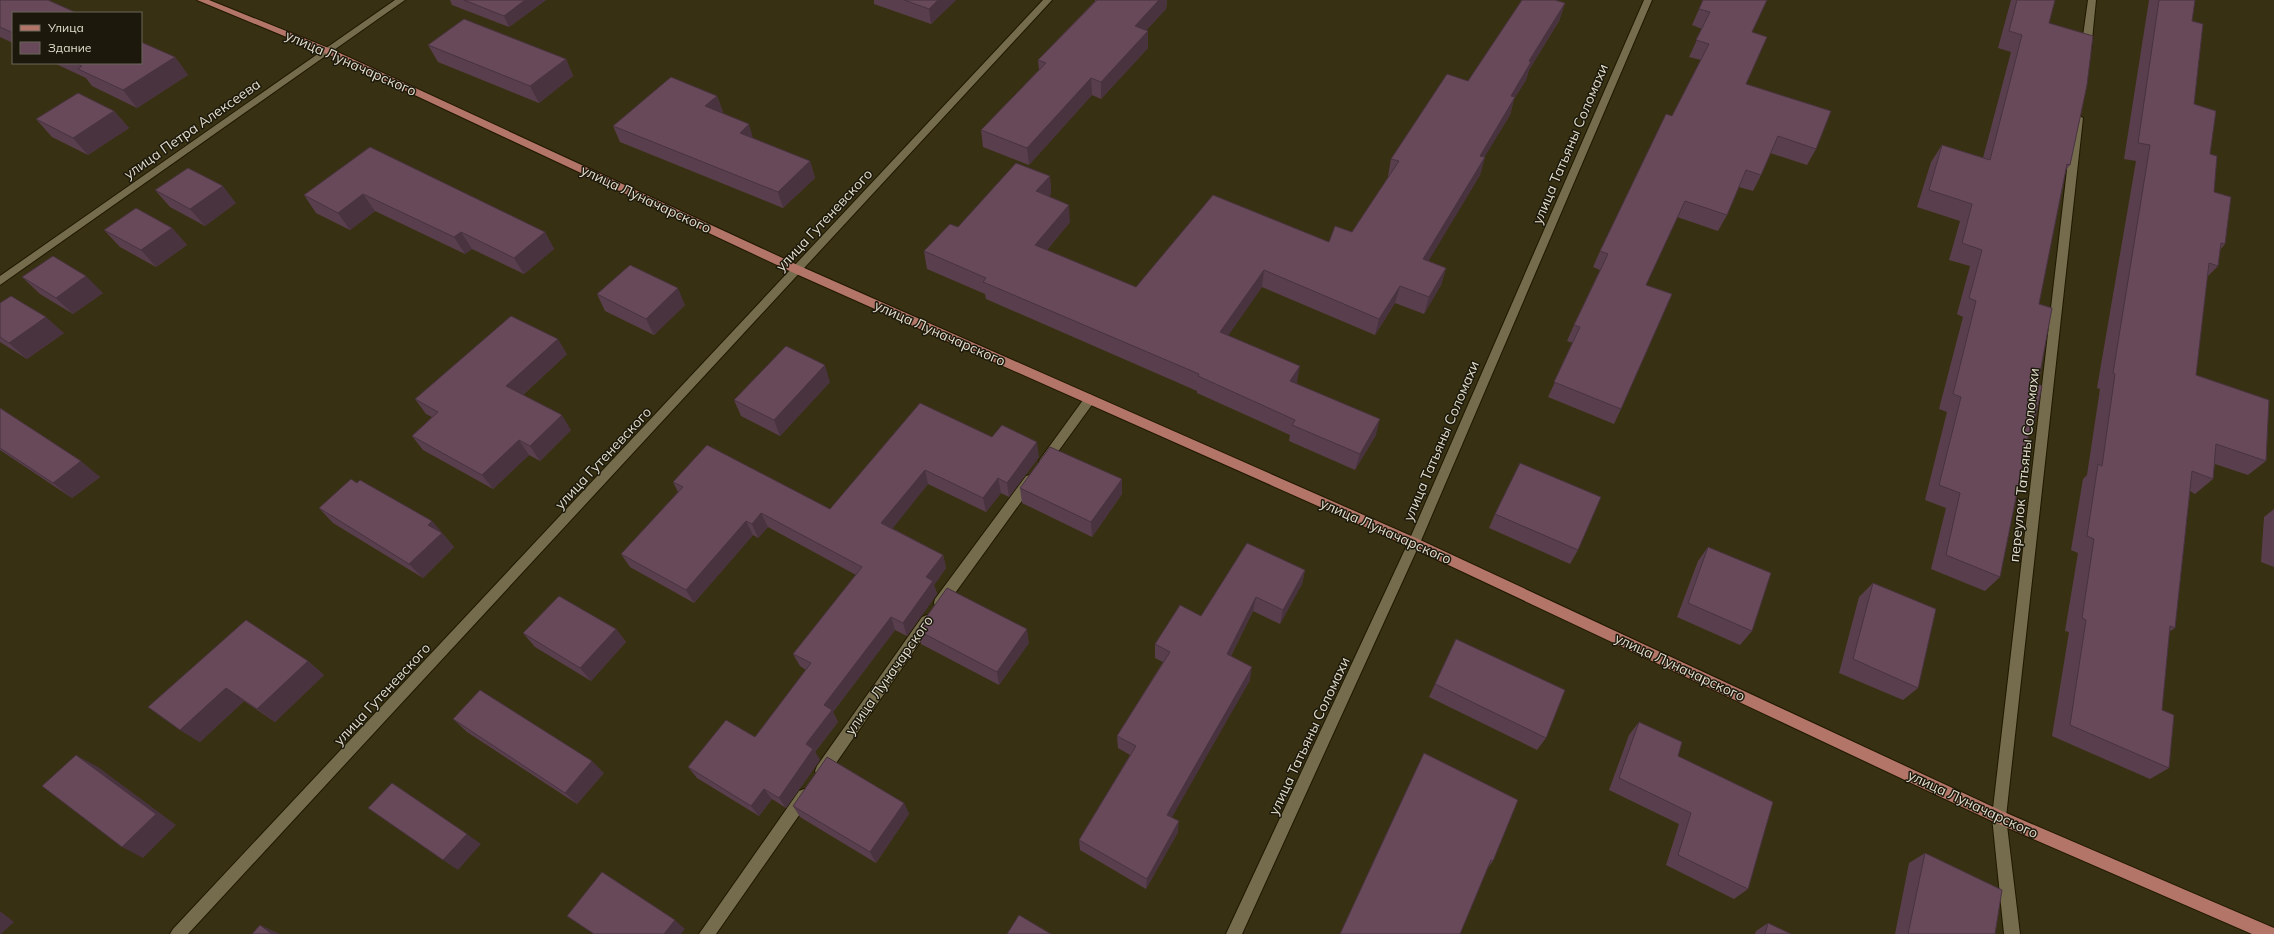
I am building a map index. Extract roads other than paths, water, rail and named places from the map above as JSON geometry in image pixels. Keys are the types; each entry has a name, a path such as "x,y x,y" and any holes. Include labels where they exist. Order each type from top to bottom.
{"main road":[{"name":"улица Луначарского","path":"201,0 328,51 798,270 1414,543 1999,817 2270,934"}],"street":[{"name":"улица Петра Алексеева","path":"0,281 401,0"},
{"name":"улица Гутеневского","path":"178,934 1048,0"},
{"name":"улица Татьяны Соломахи","path":"1234,934 1414,543 1648,0"},
{"path":"2084,64 2092,0"},
{"name":"переулок Татьяны Соломахи","path":"2012,934 1999,817 2080,103"},
{"name":"улица Луначарского","path":"707,934 945,596 1090,399"}]}
